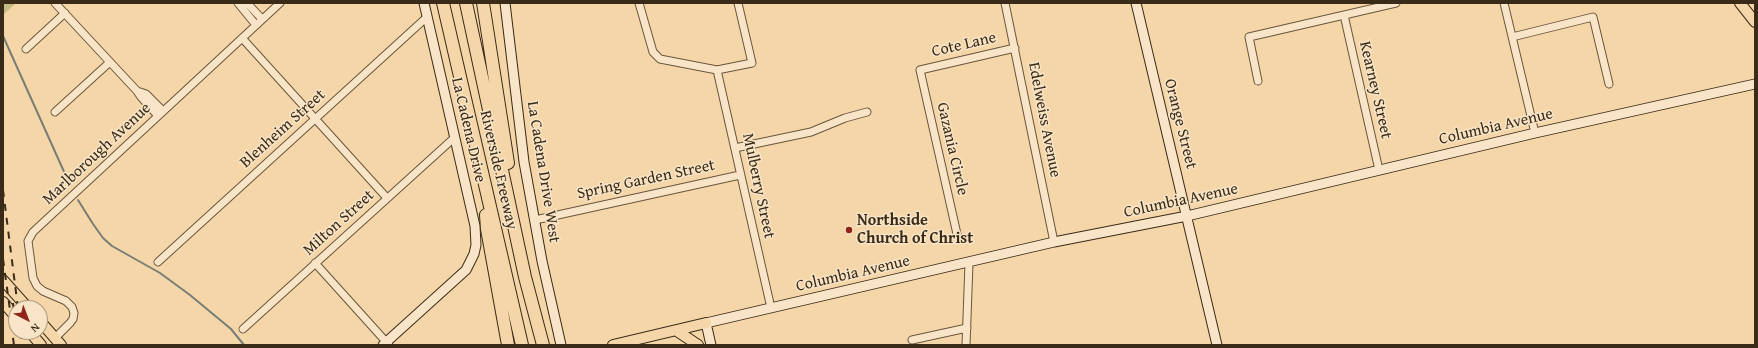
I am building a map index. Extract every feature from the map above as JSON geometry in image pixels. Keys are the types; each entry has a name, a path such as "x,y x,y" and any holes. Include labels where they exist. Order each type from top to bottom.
{"highway":[{"name":"Riverside Freeway","path":"443,3 522,345"},
{"path":"483,3 525,277"},
{"name":"Riverside Freeway","path":"466,5 525,277 540,331 542,345"},
{"path":"486,186 487,229 508,345"},
{"path":"540,331 547,345"}],"main road":[{"name":"La Cadena Drive","path":"386,344 461,275 470,264 474,254 477,237 424,3"},
{"name":"La Cadena Drive West","path":"505,3 523,155 542,261 561,345"},
{"name":"Orange Street","path":"1136,3 1217,345"},
{"path":"1740,3 1755,22"},
{"name":"Columbia Avenue","path":"613,345 1054,242 1187,216 1535,133 1755,84"},
{"path":"3,280 21,300"},
{"path":"706,324 711,345"},
{"path":"677,331 698,345"},
{"path":"48,333 55,343"}],"street":[{"path":"55,3 137,90 141,97 161,114"},
{"path":"238,3 259,22"},
{"path":"246,3 259,22"},
{"name":"Marlborough Avenue","path":"55,343 74,319 74,312 72,307 66,301 43,291 37,286 33,278 28,242 31,236 50,215 280,3"},
{"path":"639,3 653,52 660,59 718,70 752,63 738,3"},
{"name":"Edelweiss Avenue","path":"1005,3 1054,242"},
{"path":"1258,80 1249,37 1396,3"},
{"path":"1504,3 1535,133"},
{"path":"26,49 65,13"},
{"name":"Kearney Street","path":"1344,15 1379,170"},
{"name":"Blenheim Street","path":"158,262 427,17"},
{"path":"1512,37 1593,17 1609,84"},
{"path":"242,38 387,198"},
{"name":"Cote Lane","path":"920,70 1015,48"},
{"path":"56,112 110,62"},
{"name":"Mulberry Street","path":"718,70 740,175 771,308"},
{"name":"Gazania Circle","path":"920,70 957,234"},
{"name":"Spring Garden Street","path":"735,148 811,132 845,118 867,112"},
{"name":"Milton Street","path":"243,329 454,138"},
{"name":"Spring Garden Street","path":"535,220 740,175"},
{"path":"315,263 386,344"},
{"path":"966,345 969,263"},
{"path":"912,340 967,328"}],"shaded area":[{"path":"3,3 16,3 3,15"}],"waterway":[{"path":"3,36 70,185"},
{"path":"78,200 103,238 112,246 160,273 190,295 231,329 244,345"}],"railway":[{"path":"3,190 17,300"},
{"path":"3,259 9,300"},
{"path":"13,340 14,345"},
{"path":"22,340 22,345"}],"place":[{"name":"Northside Church of Christ","path":"849,230"}]}
